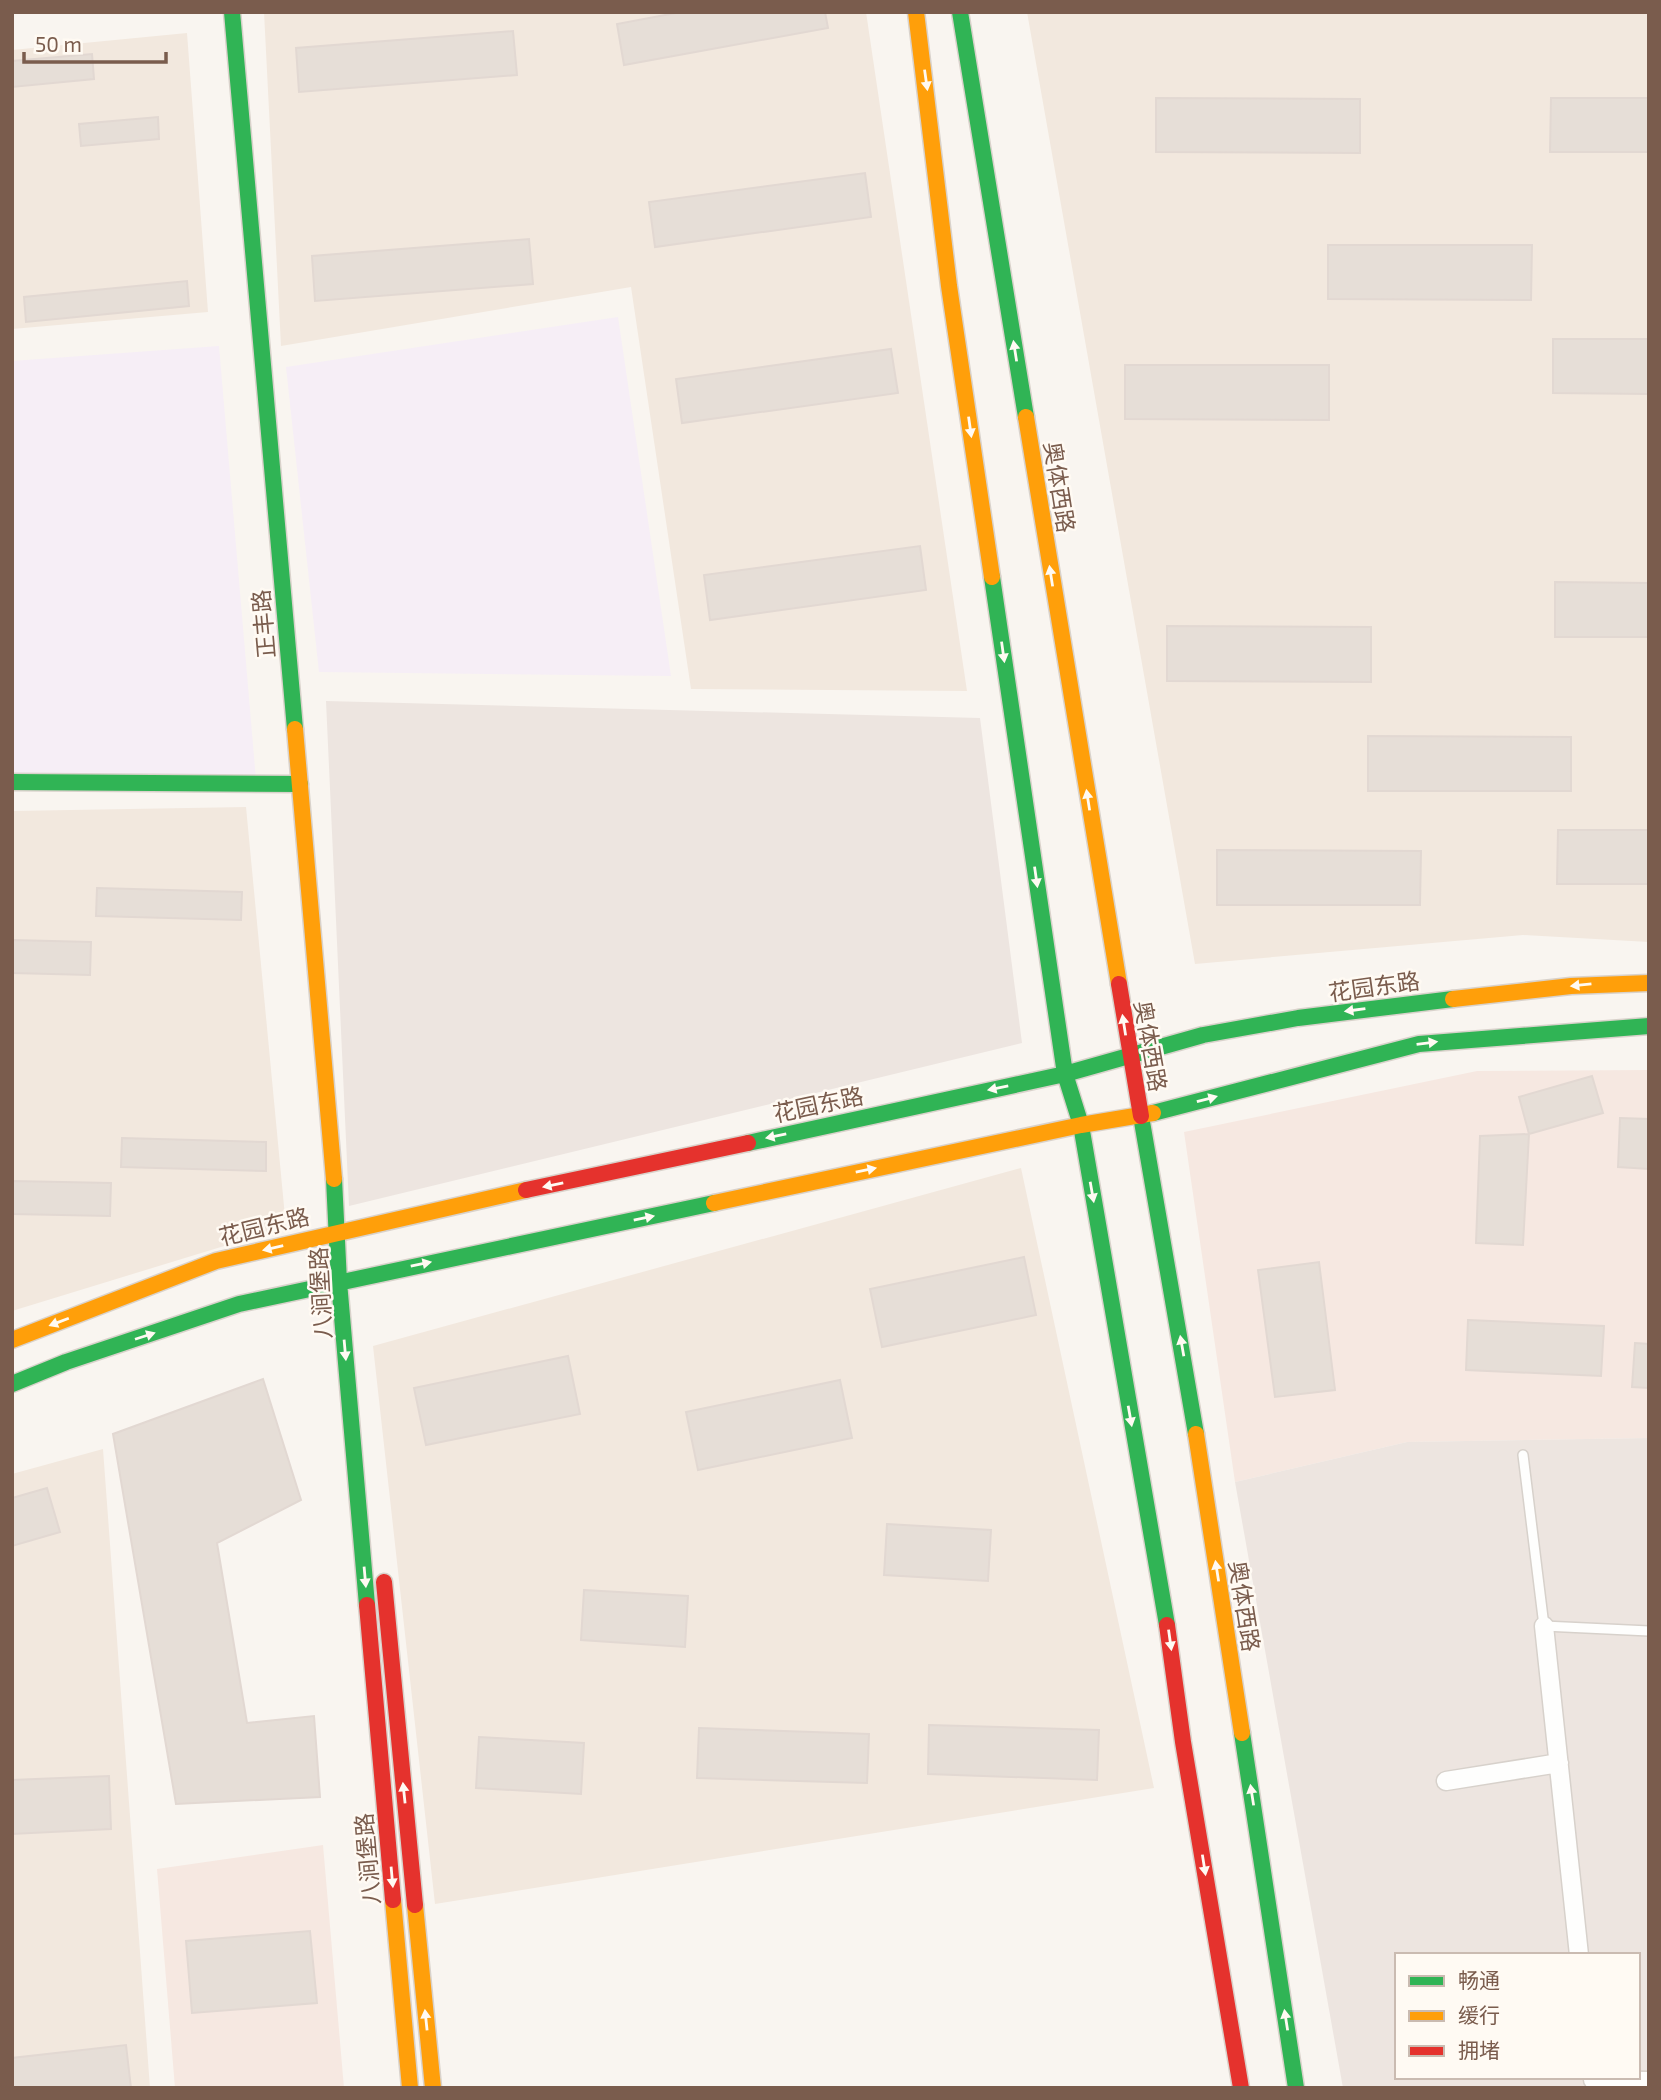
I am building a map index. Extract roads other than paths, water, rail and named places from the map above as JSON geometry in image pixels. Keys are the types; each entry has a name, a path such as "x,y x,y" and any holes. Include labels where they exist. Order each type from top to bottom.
{"main road":[{"name":"正丰路","path":"232,12 340,1231"},
{"path":"916,12 949,286 1065,1074 1081,1125 1169,1635 1183,1742 1241,2088"},
{"name":"奥体西路","path":"960,12 1128,1051 1186,1367 1296,2088"},
{"path":"12,782 300,784"},
{"name":"花园东路","path":"12,1340 216,1262 340,1231 1065,1074 1128,1051 1352,1010 1591,983 1649,983"},
{"path":"12,1384 66,1362 239,1304 1081,1125 1141,1116 1419,1044 1649,1026"},
{"name":"八涧堡路","path":"340,1231 366,1402"},
{"name":"八涧堡路","path":"347,1280 410,2088"},
{"name":"八涧堡路","path":"382,1566 433,2088"}],"street":[{"path":"1544,1626 1579,1953"},
{"path":"1446,1781 1559,1763"},
{"path":"1593,2082 1649,2081"}],"lane":[{"path":"1523,1455 1544,1626 1649,1631"}]}
